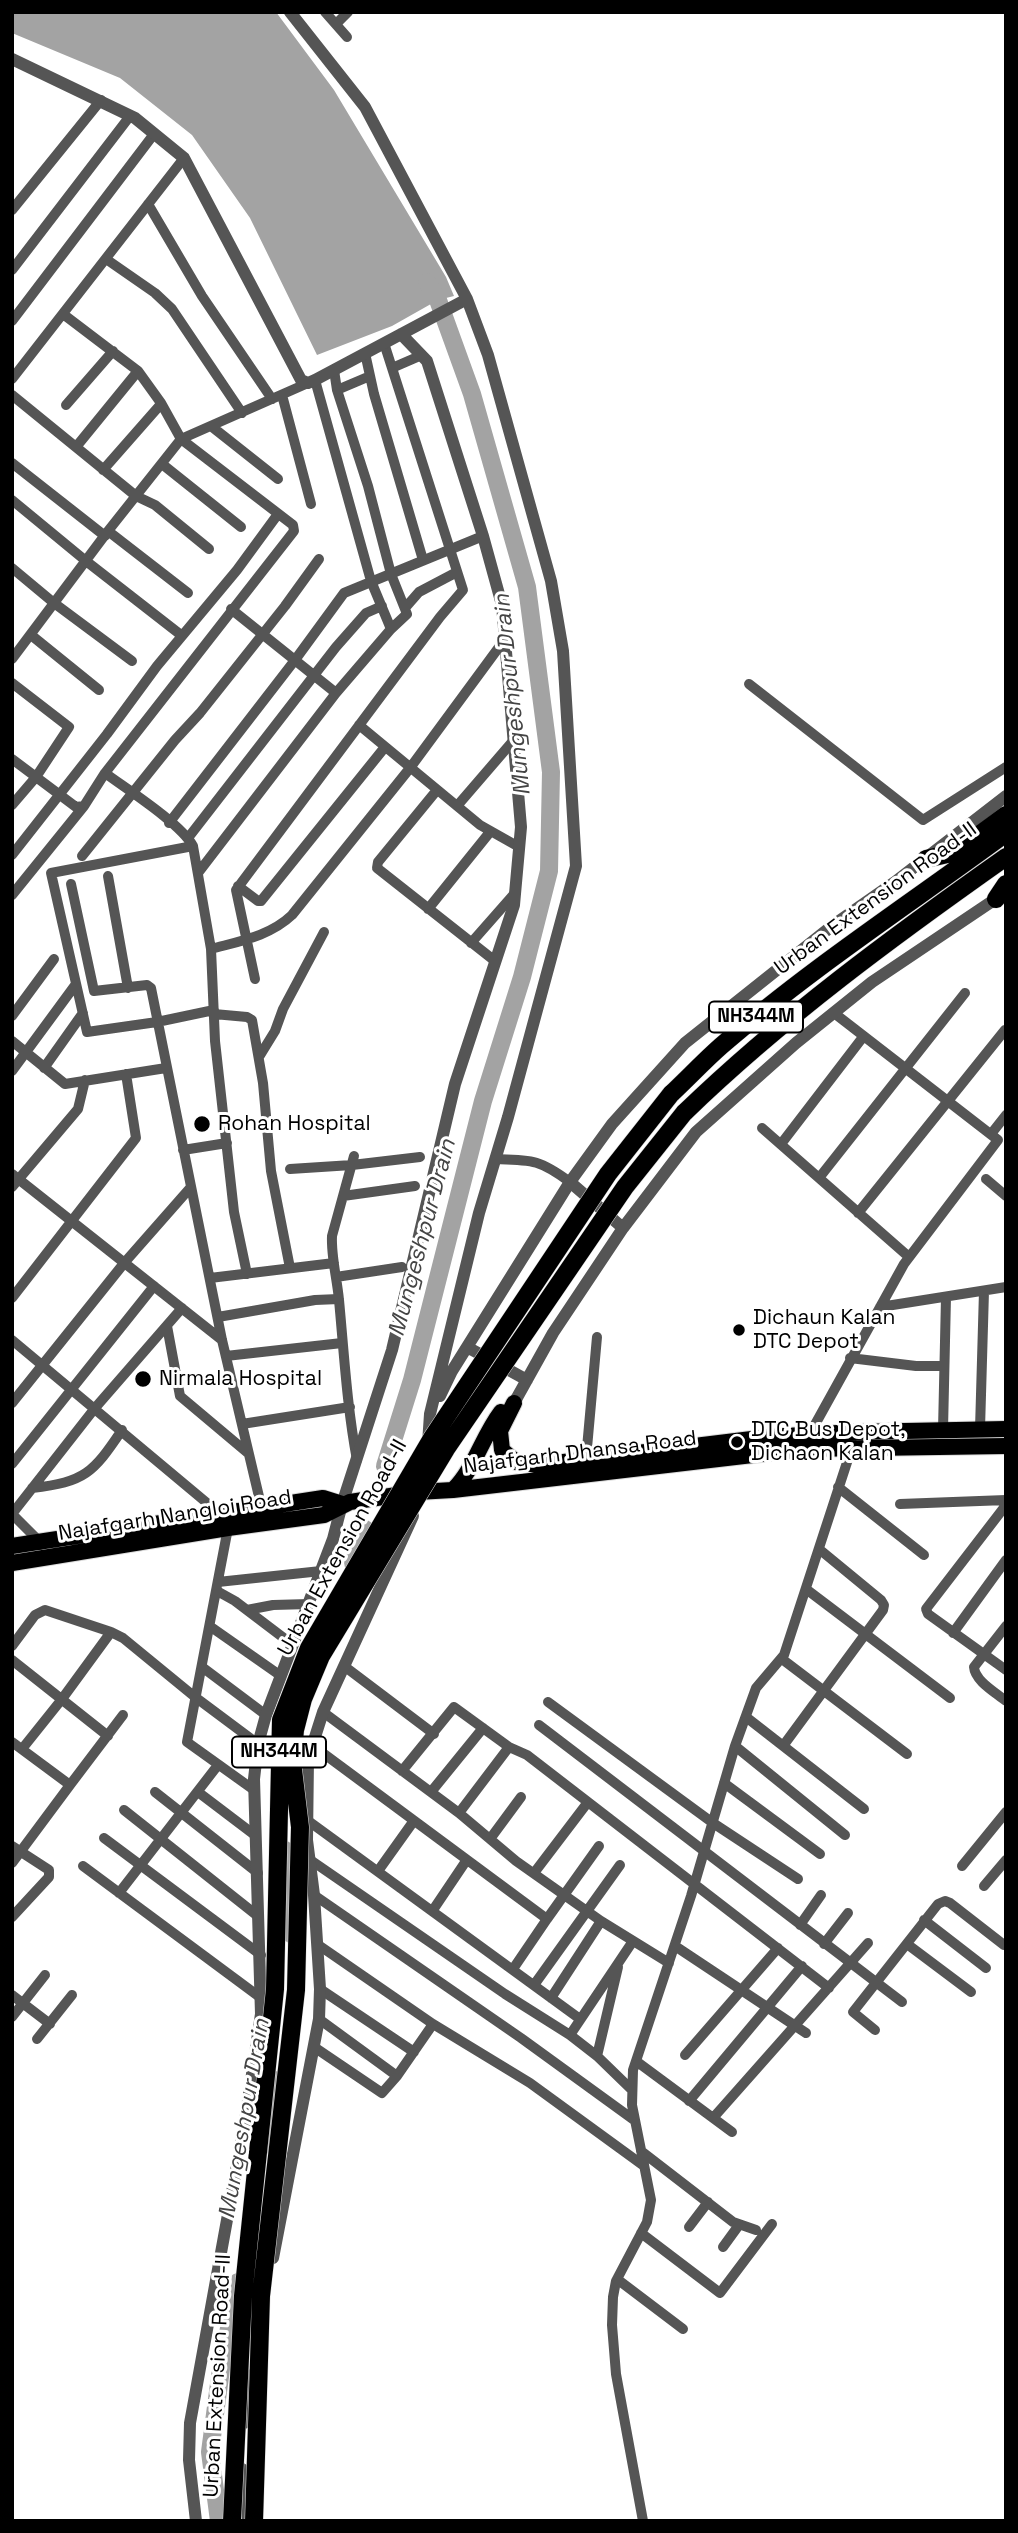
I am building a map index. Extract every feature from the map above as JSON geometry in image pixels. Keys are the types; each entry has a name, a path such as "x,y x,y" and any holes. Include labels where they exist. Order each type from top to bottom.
{"highway":[{"path":"926,859 956,852 1006,815"},
{"name":"Urban Extension Road-II","path":"232,2521 243,2296 275,1989 281,1720 309,1648 432,1437 608,1174 671,1094 720,1046 774,1002 1006,833"},
{"name":"Urban Extension Road-II","path":"254,2521 261,2296 296,1990 299,1827 292,1761 295,1730 303,1699 327,1646 446,1449 625,1187 684,1114 734,1065 789,1019 1006,857"}],"main road":[{"path":"514,1403 500,1431 502,1450 508,1457 523,1464 692,1453 806,1441 853,1440 1006,1446"},
{"path":"453,1490 465,1478 500,1413 514,1403"},
{"path":"853,1440 943,1430 1006,1429"},
{"name":"Najafgarh Dhansa Road","path":"453,1490 692,1453"},
{"name":"Najafgarh Nangloi Road","path":"12,1563 41,1550 219,1513 324,1515 342,1504 422,1491 453,1490"},
{"name":"Najafgarh Nangloi Road","path":"12,1546 41,1550 228,1528 263,1515"}],"street":[{"path":"325,12 347,37"},
{"path":"336,24 348,12"},
{"path":"248,2521 241,2458 243,2428 261,2319 319,2020 320,1989 309,1859 306,1771 323,1712 422,1491 430,1414 472,1239 576,866 563,652 551,581 488,355 365,107 296,15"},
{"path":"12,59 130,116 184,158 299,378 312,381"},
{"path":"12,210 101,100"},
{"path":"12,270 130,116"},
{"path":"12,321 154,134"},
{"path":"12,379 184,158"},
{"path":"148,204 202,296 277,397 311,504"},
{"path":"106,259 155,293 172,309 242,413"},
{"path":"14,654 181,439 312,381 461,302"},
{"path":"12,895 84,806 105,773 294,531 293,526 181,439 138,371 63,314"},
{"path":"196,2521 189,2460 190,2423 245,2121 261,2014 254,1790 258,1744 266,1714 333,1539 392,1350 455,1084 515,893 521,827 502,605 483,536 427,362 401,334"},
{"path":"255,979 236,892 238,886 463,590 384,343"},
{"path":"66,405 113,351"},
{"path":"365,353 423,560"},
{"path":"392,368 422,355"},
{"path":"198,873 336,693 391,629 405,617 405,608 391,574 368,486 337,390 334,370"},
{"path":"76,447 138,371"},
{"path":"337,390 370,376"},
{"path":"312,381 371,581 391,629"},
{"path":"12,395 136,496 155,505 209,549"},
{"path":"103,470 161,404"},
{"path":"211,426 278,479"},
{"path":"12,463 188,593"},
{"path":"162,464 242,527"},
{"path":"12,500 181,635"},
{"path":"12,855 181,635 237,570 278,514"},
{"path":"169,822 344,593 483,536"},
{"path":"82,856 262,634 319,559"},
{"path":"12,568 132,661"},
{"path":"405,608 419,592 457,572"},
{"path":"290,1268 271,1171 260,1057 252,1020 214,1012 87,1032 51,873 190,842 336,647 366,613 382,606"},
{"path":"231,609 336,693"},
{"path":"31,635 99,690"},
{"path":"211,949 275,929 292,915 410,768 505,639"},
{"path":"12,683 69,727 36,777 12,805"},
{"path":"749,684 923,820 1006,767"},
{"path":"359,725 491,832 519,846"},
{"path":"457,806 513,741"},
{"path":"238,886 261,901 385,747"},
{"path":"12,759 76,807 84,806"},
{"path":"105,773 169,822 190,842 211,949 215,1041 234,1212 247,1273"},
{"path":"437,790 376,866 495,961"},
{"path":"430,1414 467,1347 570,1181 612,1124 685,1043 832,926 926,859 1006,796"},
{"path":"428,908 491,832"},
{"path":"108,876 128,988"},
{"path":"71,884 93,989 96,992 150,986 222,1340 263,1515"},
{"path":"514,1403 553,1333 623,1228 696,1132 796,1043 886,972 1002,891"},
{"path":"471,943 515,893"},
{"path":"260,1057 324,932"},
{"path":"12,1016 54,959"},
{"path":"12,1071 76,984"},
{"path":"819,1178 965,993"},
{"path":"44,1068 83,1013"},
{"path":"806,1441 850,1358 909,1257 997,1143 996,1137 834,1013"},
{"path":"858,1213 1005,1030"},
{"path":"780,1144 863,1037"},
{"path":"12,1041 65,1084 166,1068"},
{"path":"12,1298 136,1138 126,1074"},
{"path":"85,1080 78,1109 14,1180 72,1221 222,1340"},
{"path":"991,1134 1006,1115"},
{"path":"762,1128 909,1257"},
{"path":"183,1150 228,1143"},
{"path":"290,1169 353,1161 420,1157"},
{"path":"495,1159 535,1161 555,1170 623,1228"},
{"path":"353,1161 332,1236 357,1461"},
{"path":"986,1179 1006,1196"},
{"path":"343,1196 415,1186"},
{"path":"12,1403 125,1262 191,1187"},
{"path":"210,1278 334,1262"},
{"path":"336,1277 402,1267"},
{"path":"12,1464 155,1286"},
{"path":"880,1307 1006,1287"},
{"path":"980,1429 984,1291"},
{"path":"943,1430 946,1297"},
{"path":"218,1317 339,1298"},
{"path":"41,1550 12,1514 95,1408 182,1308"},
{"path":"167,1326 180,1396 249,1454"},
{"path":"586,1459 597,1337"},
{"path":"12,1340 219,1513"},
{"path":"226,1356 342,1343"},
{"path":"467,1347 527,1380"},
{"path":"850,1358 916,1366 944,1366"},
{"path":"242,1424 350,1408"},
{"path":"33,1488 83,1477 104,1456 122,1430"},
{"path":"643,2521 617,2374 612,2325 617,2279 647,2222 651,2200 634,2120 632,2090 636,2061 695,1885 735,1746 758,1684 782,1660 853,1440"},
{"path":"838,1487 924,1555"},
{"path":"900,1504 1006,1503"},
{"path":"1006,1503 926,1609 928,1614 1006,1670"},
{"path":"228,1528 187,1742 254,1790"},
{"path":"783,1746 884,1605 819,1549"},
{"path":"953,1633 1006,1560"},
{"path":"217,1587 321,1572"},
{"path":"217,1587 293,1645"},
{"path":"806,1589 950,1698"},
{"path":"247,1610 254,1607 309,1604"},
{"path":"12,1646 35,1615 45,1610 111,1632 123,1638 258,1744"},
{"path":"211,1626 281,1676"},
{"path":"1006,1626 974,1667 974,1673 1006,1701"},
{"path":"70,1785 17,1745 62,1699 111,1632"},
{"path":"12,1660 108,1736"},
{"path":"782,1660 907,1754"},
{"path":"344,1666 434,1734"},
{"path":"202,1667 266,1714"},
{"path":"548,1702 713,1823 798,1879"},
{"path":"402,1771 454,1707 509,1747 527,1755 829,1988"},
{"path":"323,1712 564,1895 669,1963"},
{"path":"12,1863 17,1849 123,1715"},
{"path":"746,1717 864,1808"},
{"path":"539,1725 902,2003"},
{"path":"431,1792 482,1728"},
{"path":"312,1745 547,1919"},
{"path":"735,1746 845,1835"},
{"path":"459,1813 509,1747"},
{"path":"119,1893 218,1765"},
{"path":"724,1783 820,1854"},
{"path":"155,1792 258,1873"},
{"path":"198,1792 256,1836"},
{"path":"490,1839 521,1797"},
{"path":"534,1873 588,1802"},
{"path":"124,1810 259,1917"},
{"path":"962,1866 1006,1812"},
{"path":"307,1820 580,2019"},
{"path":"378,1871 413,1822"},
{"path":"104,1838 261,1955"},
{"path":"513,1969 599,1846"},
{"path":"12,1917 50,1874 49,1870 17,1849"},
{"path":"309,1859 505,1994 570,2035 597,2056 632,2090"},
{"path":"984,1886 1006,1860"},
{"path":"432,1910 466,1861"},
{"path":"534,1984 620,1865"},
{"path":"83,1866 261,1998"},
{"path":"314,1895 634,2120"},
{"path":"800,1925 821,1895"},
{"path":"874,2030 853,2012 938,1904 945,1901 1004,1945"},
{"path":"824,1944 848,1913"},
{"path":"924,1920 986,1968"},
{"path":"551,1998 601,1921"},
{"path":"570,2035 632,1941"},
{"path":"713,2118 868,1943"},
{"path":"317,1944 433,2024 530,2083 645,2166"},
{"path":"907,1944 971,1992"},
{"path":"675,1946 806,2033"},
{"path":"685,2055 778,1948"},
{"path":"597,2056 621,1958"},
{"path":"689,2101 802,1966"},
{"path":"12,2017 45,1975"},
{"path":"320,1989 414,2052"},
{"path":"12,1995 50,2024"},
{"path":"37,2039 72,1995"},
{"path":"319,2020 397,2076"},
{"path":"314,2046 382,2092 397,2076 433,2024"},
{"path":"636,2061 732,2132"},
{"path":"641,2151 739,2225 756,2230"},
{"path":"689,2227 708,2202"},
{"path":"641,2233 720,2293 772,2224"},
{"path":"723,2247 739,2225"},
{"path":"617,2279 683,2329"}],"shaded area":[{"path":"12,12 276,12 334,90 446,277 454,296 438,300 392,326 317,355 250,218 192,135 120,78 12,33"}],"waterway":[{"name":"Mungeshpur Drain","path":"385,1466 412,1380 483,1101 522,977 549,871 551,772 527,587 472,394 438,300 427,282"},
{"name":"Mungeshpur Drain","path":"353,1563 365,1529"},
{"name":"Mungeshpur Drain","path":"285,1850 291,1934"},
{"name":"Mungeshpur Drain","path":"265,2145 279,2080"},
{"name":"Mungeshpur Drain","path":"219,2521 210,2452 221,2369 238,2282"}],"place":[{"name":"Rohan Hospital","path":"202,1124"},
{"name":"Dichaun Kalan DTC Depot","path":"739,1330"},
{"name":"Nirmala Hospital","path":"143,1379"},
{"name":"DTC Bus Depot, Dichaon Kalan","path":"737,1442"}]}
